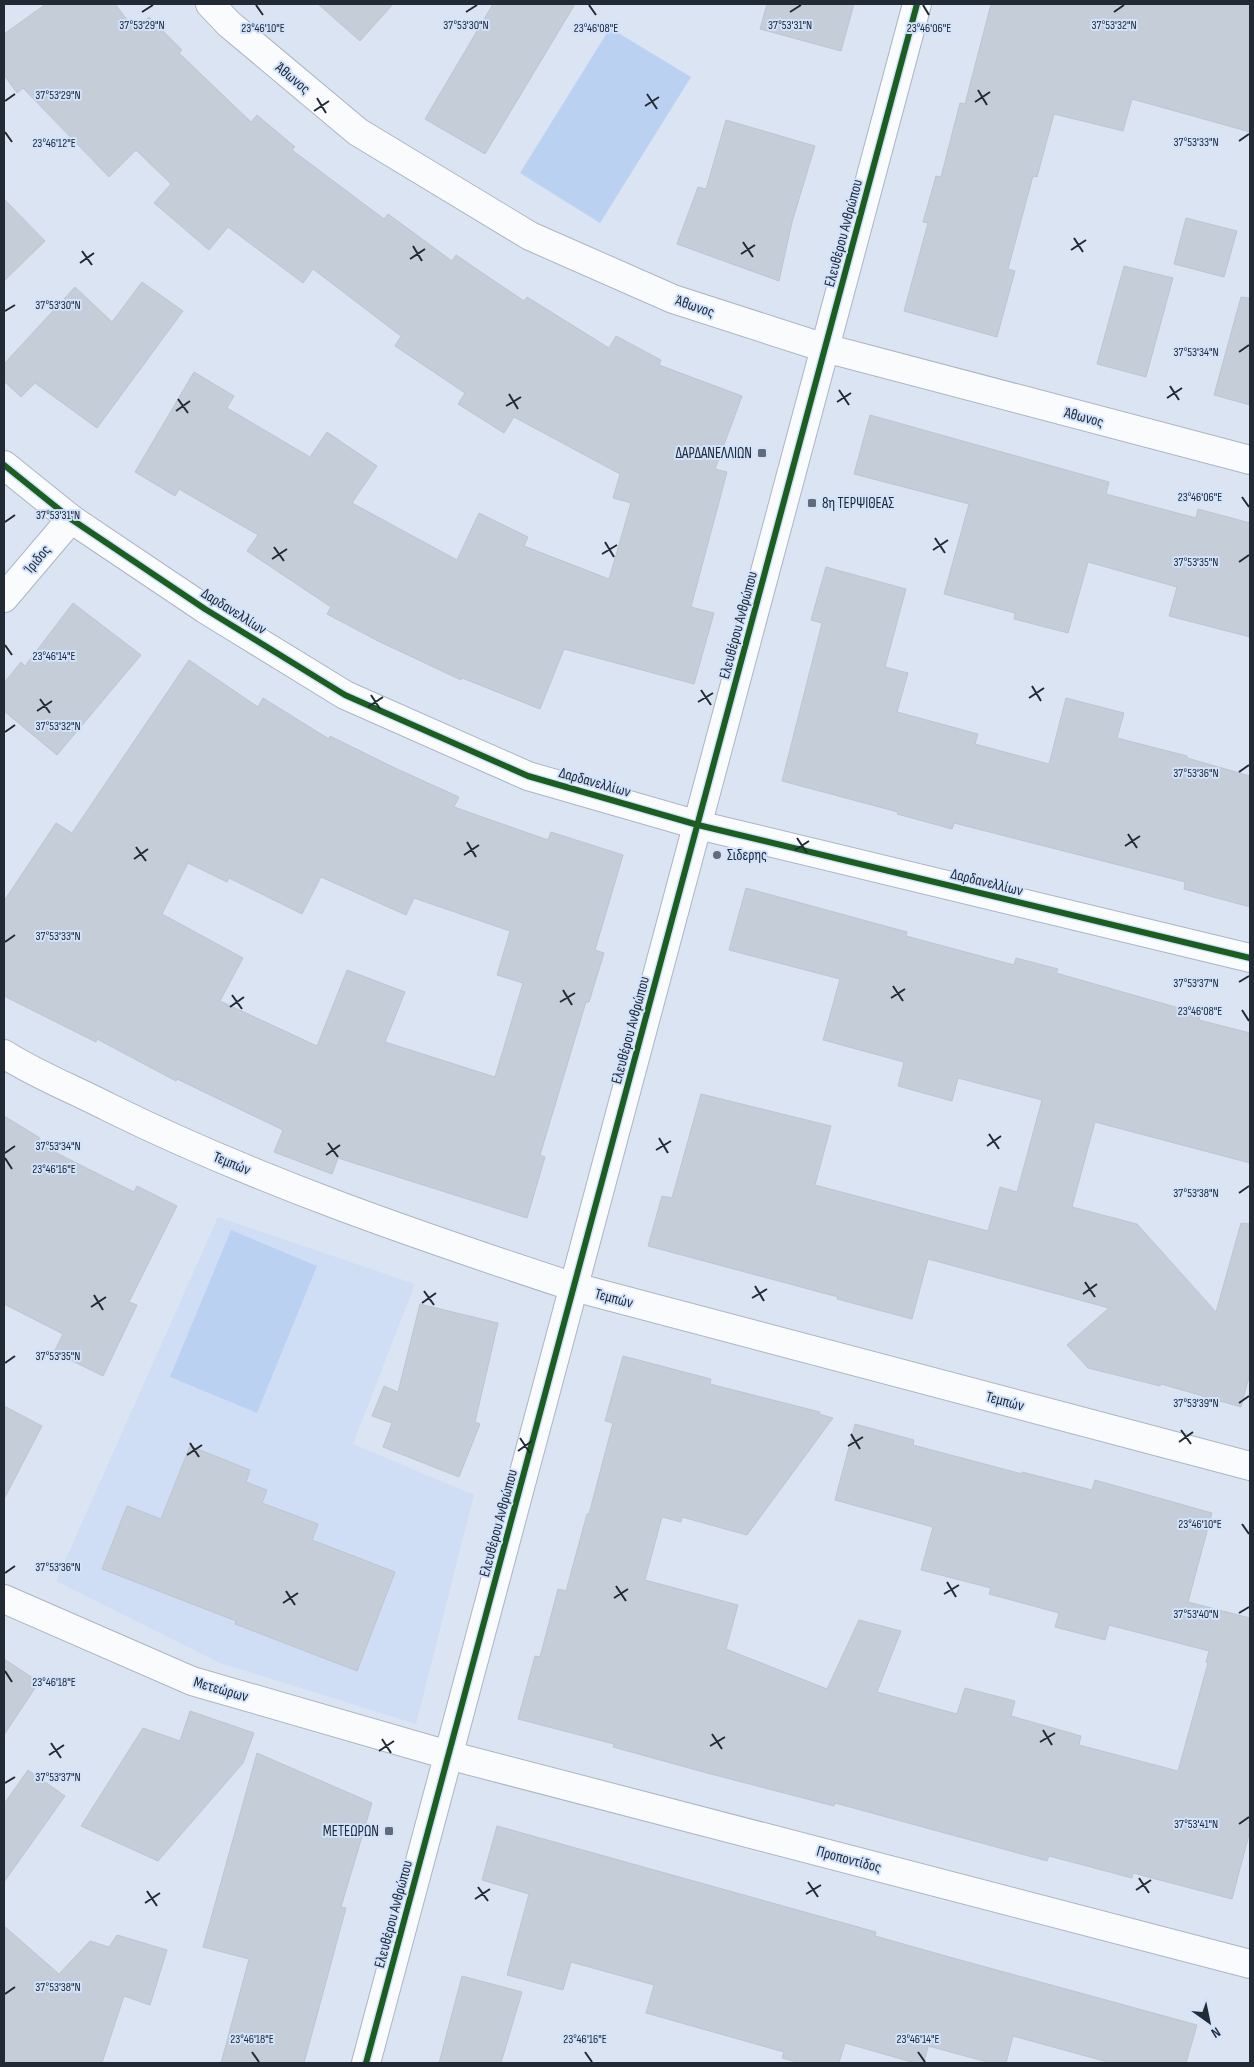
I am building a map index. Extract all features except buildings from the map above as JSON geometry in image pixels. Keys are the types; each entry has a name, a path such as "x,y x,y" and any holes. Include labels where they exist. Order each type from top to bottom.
{"street":[{"name":"Άθωνος","path":"210,4 229,24 358,132 530,236 673,299 825,348 1250,460"},
{"name":"Ελευθέρου Ανθρώπου","path":"366,2063 918,4"},
{"name":"Δαρδανελλίων","path":"4,465 70,519 205,609 346,695 528,776 698,825 1250,958"},
{"name":"Ίριδος","path":"4,598 70,519"},
{"name":"Τεμπών","path":"4,1054 178,1141 383,1223 574,1287 1250,1466"},
{"name":"Μετεώρων","path":"4,1599 192,1681 448,1754"},
{"name":"Προποντίδος","path":"448,1754 1250,1964"}],"shaded area":[{"path":"610,28 691,77 600,223 520,173"},
{"path":"218,1217 415,1284 353,1444 474,1495 416,1724 220,1663 56,1581"},
{"path":"231,1230 317,1266 257,1413 170,1377"}],"cycle path":[{"path":"366,2063 917,4"},
{"path":"4,465 71,519 205,609 345,695 528,776 698,825 1250,958"}],"place":[{"name":"ΔΑΡΔΑΝΕΛΛΙΩΝ","path":"762,453"},
{"name":"8η ΤΕΡΨΙΘΕΑΣ","path":"812,503"},
{"name":"Σιδερης","path":"717,855"},
{"name":"ΜΕΤΕΩΡΩΝ","path":"389,1831"}]}
